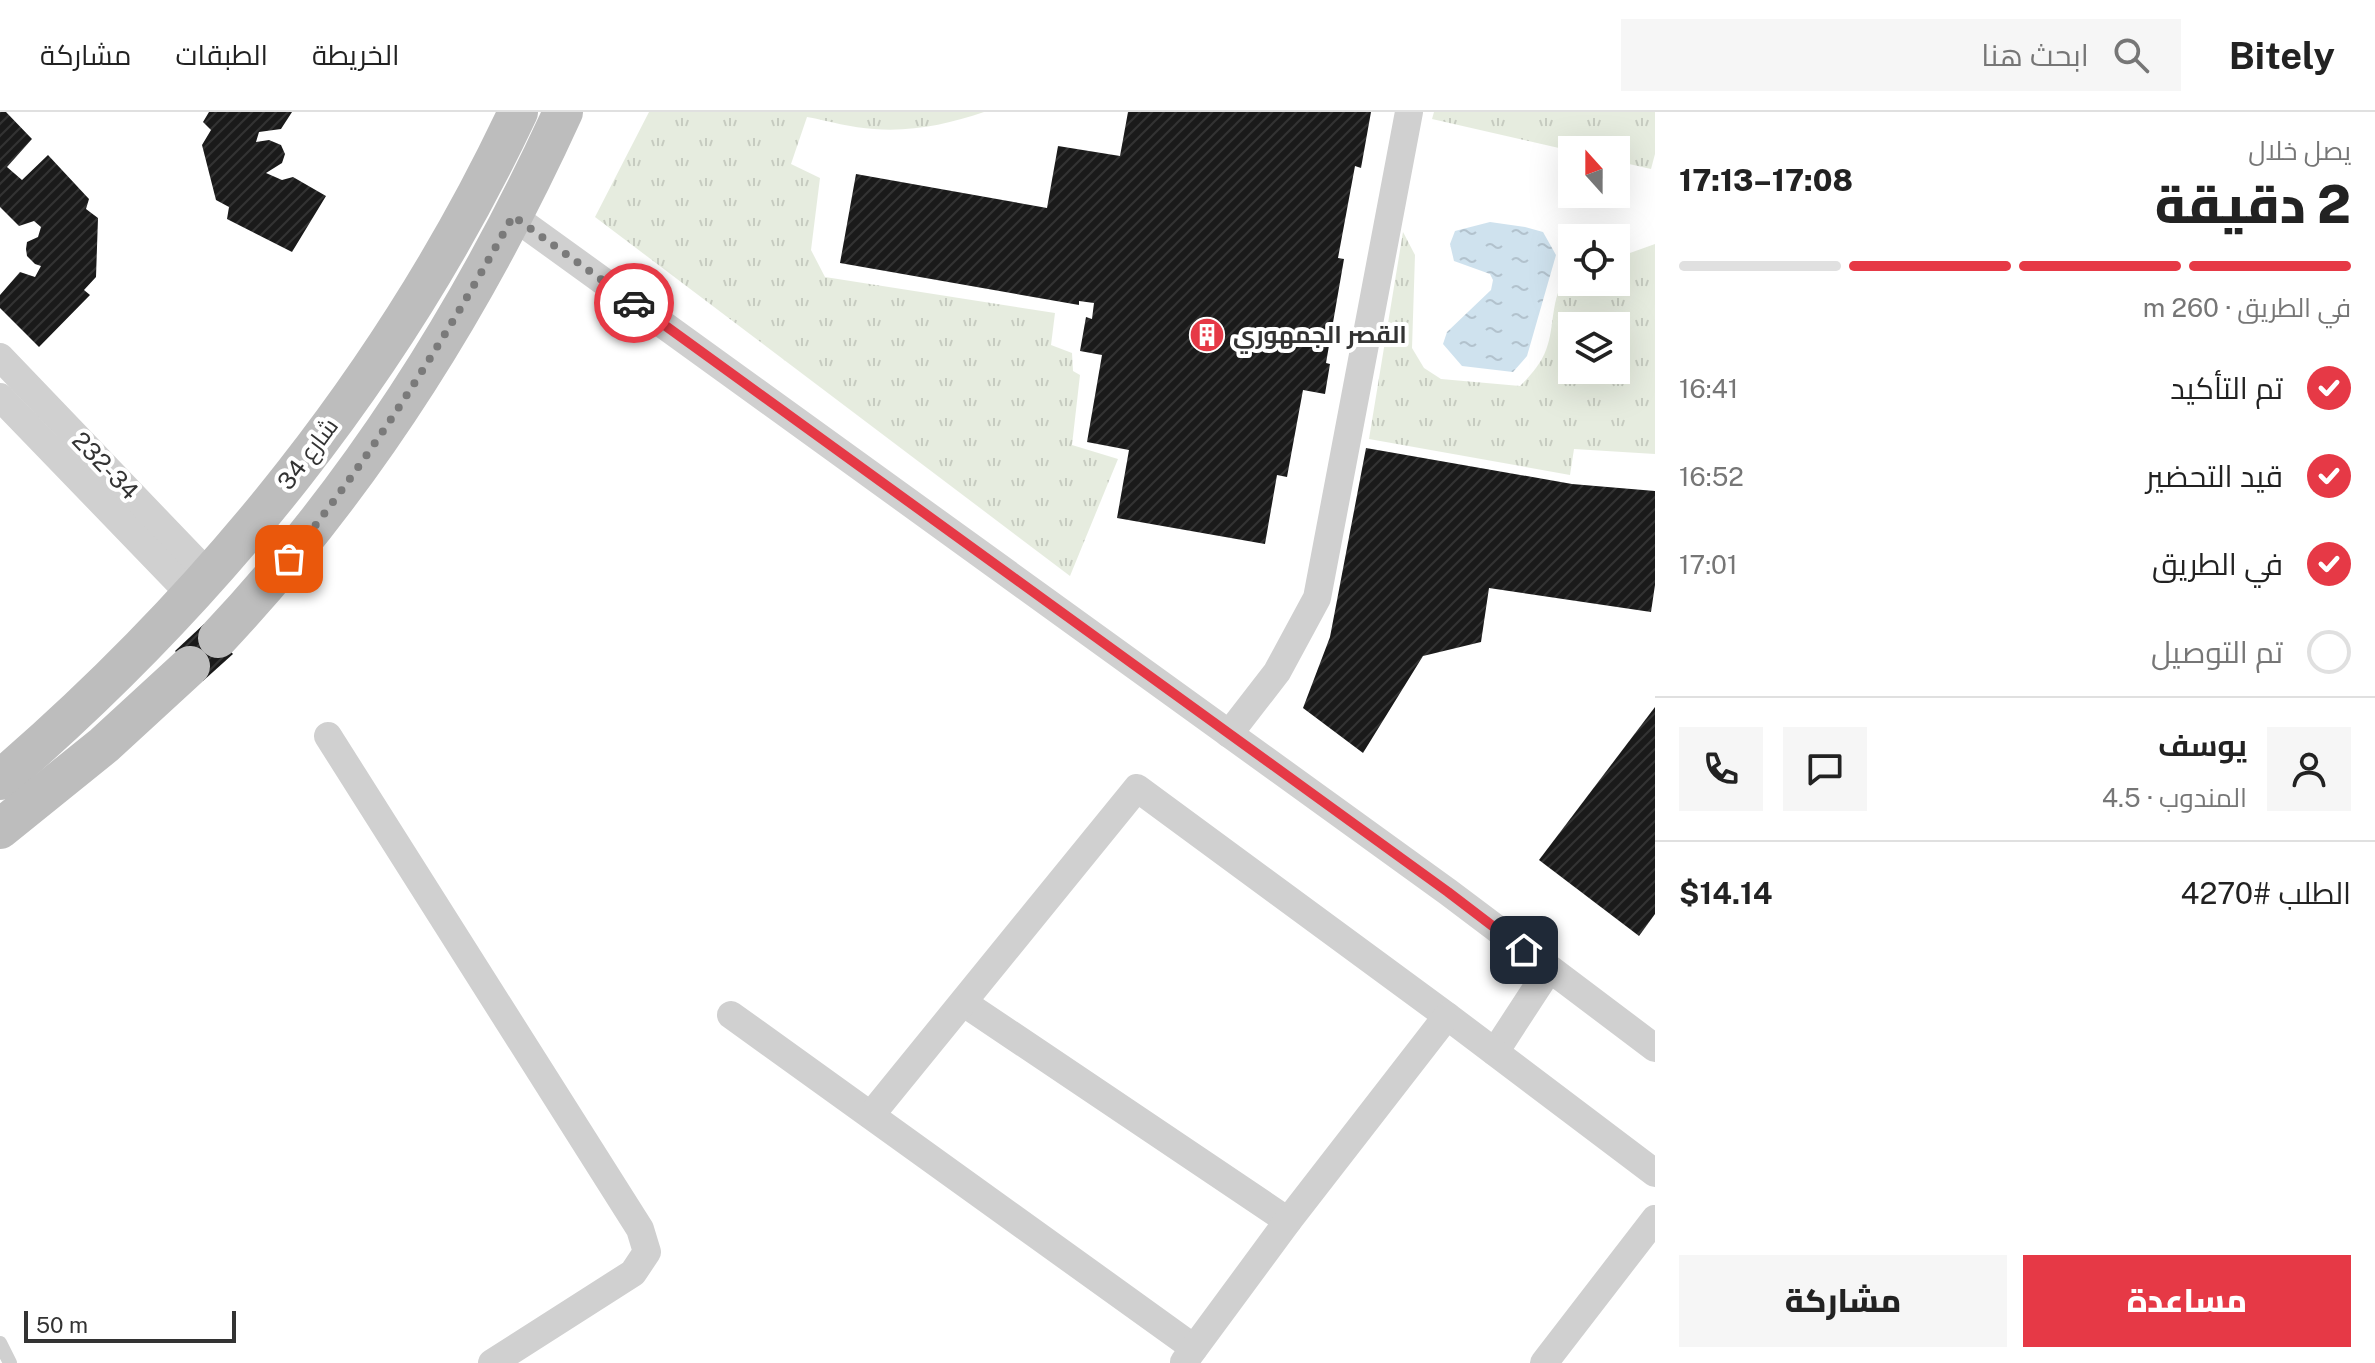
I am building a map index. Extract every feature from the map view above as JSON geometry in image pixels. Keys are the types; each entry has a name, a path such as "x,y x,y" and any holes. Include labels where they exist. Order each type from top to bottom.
{"main road":[{"name":"شارع 34","path":"0,780 86,703 201,586 312,451 396,331 485,182 518,112"},
{"name":"شارع 34","path":"218,638 297,549 367,455 446,333 513,216 563,112"},
{"path":"0,829 104,745 190,666"}],"street":[{"path":"1229,734 1277,672 1317,598 1409,112"},
{"path":"513,216 1448,892 1655,1048"},
{"name":"232-34","path":"0,357 201,586"},
{"name":"232-34","path":"0,397 201,586"},
{"path":"328,736 640,1229 647,1252 633,1273 492,1363"},
{"path":"871,1115 1137,788 1655,1173"},
{"path":"1495,1052 1549,969"},
{"path":"964,1003 1288,1221"},
{"path":"731,1015 871,1115 1188,1355 1447,1016"},
{"path":"1544,1363 1655,1219"}],"lane":[{"path":"0,1343 10,1363"}],"green space":[{"path":"649,112 984,112 944,123 888,130 807,117 791,164 820,178 811,250 825,277 1055,313 1051,345 1072,353 1073,371 1080,375 1072,445 1118,459 1070,576 595,217"},
{"path":"1434,112 1655,112 1655,154 1651,169 1630,164 1630,136 1558,136 1558,148 1432,119"},
{"path":"1403,232 1415,255 1412,348 1424,368 1441,379 1520,386 1544,355 1558,294 1630,296 1630,253 1655,244 1655,454 1574,449 1570,475 1369,439"}],"water":[{"path":"1490,222 1543,232 1556,255 1527,356 1513,372 1462,366 1443,344 1447,332 1491,290 1493,280 1490,274 1454,261 1450,244 1455,231"}],"building":[{"path":"0,112 6,112 32,139 7,167 22,180 48,155 89,199 86,209 98,218 96,277 84,290 90,295 39,347 0,308 0,295 20,272 35,277 41,266 27,256 26,249 27,242 38,237 41,227 34,221 19,226 0,207"},
{"path":"209,112 292,112 281,129 259,132 256,142 269,140 281,145 285,154 282,163 266,173 282,180 293,177 326,196 292,252 227,219 229,207 216,200 202,145 211,130 203,122"},
{"name":"القصر الجمهوري","path":"1128,112 1371,112 1361,168 1355,166 1338,258 1344,259 1326,363 1330,364 1325,394 1303,390 1287,477 1277,475 1265,544 1117,518 1129,450 1087,442 1102,355 1080,351 1086,317 1092,319 1094,303 1079,301 1079,305 840,263 856,174 1047,208 1058,146 1120,156"},
{"path":"1366,448 1572,484 1655,491 1655,585 1651,612 1489,588 1481,642 1423,656 1363,753 1303,708 1330,637"},
{"path":"204,624 233,654 203,681 175,651"},
{"path":"1655,707 1655,914 1639,936 1539,860"}],"way so far":[{"path":"289,559 404,401 474,288 513,216 634,303"}],"place":[{"name":"القصر الجمهوري","path":"1207,335"}],"route":[{"path":"634,303 1524,950"}]}
